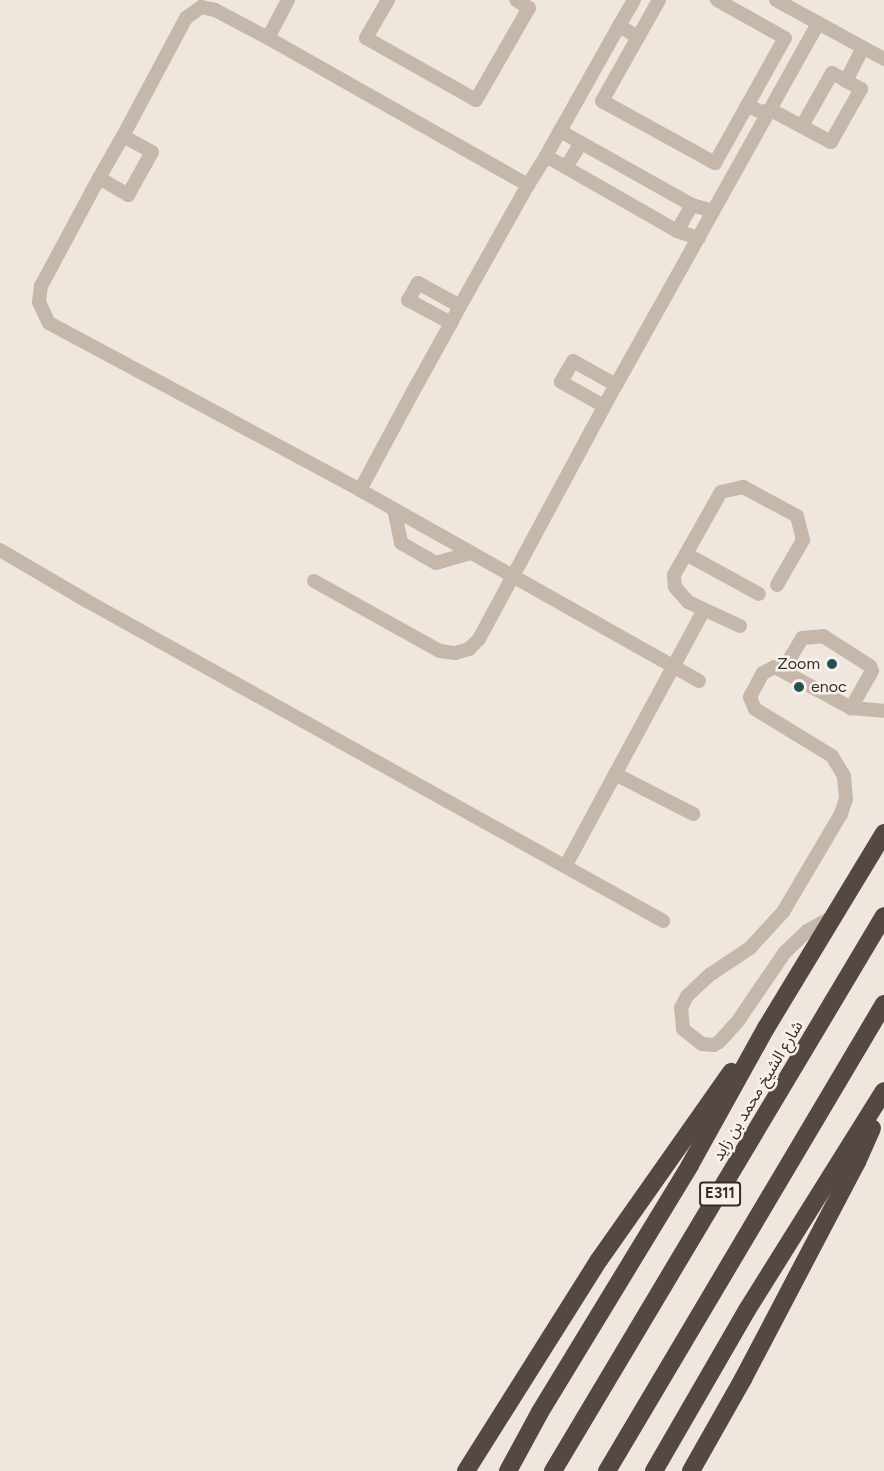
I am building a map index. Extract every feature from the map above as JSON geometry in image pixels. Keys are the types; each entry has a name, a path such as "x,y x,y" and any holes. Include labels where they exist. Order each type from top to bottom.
{"highway":[{"path":"500,1471 540,1412 690,1166 766,1028 881,838 884,820"},
{"name":"شارع الشيخ محمد بن زايد","path":"553,1471 884,916"},
{"name":"E311","path":"607,1471 884,1004"},
{"path":"466,1471 599,1260 717,1091 766,1028"},
{"path":"654,1471 747,1310 884,1094"},
{"path":"691,1471 743,1379 856,1162 884,1094"},
{"path":"508,1471 540,1412"}],"street":[{"path":"268,38 288,0"},
{"path":"388,0 366,38 476,100 531,4 516,0"},
{"path":"360,490 460,306 634,0"},
{"path":"658,0 602,101 715,163 785,38 717,0"},
{"path":"776,0 884,59"},
{"path":"528,185 268,38 215,10 201,7 192,11 99,178 41,286 39,302 49,323 360,490 699,681"},
{"path":"314,581 440,651 455,653 469,649 479,639 604,406 818,23"},
{"path":"619,26 638,36"},
{"path":"846,81 863,48"},
{"path":"747,105 761,112 771,110 831,142 861,89 832,73 802,126"},
{"path":"560,131 692,205 713,211"},
{"path":"99,178 128,195 152,152 123,136"},
{"path":"566,167 581,143"},
{"path":"546,156 677,231 699,238"},
{"path":"677,231 692,205"},
{"path":"451,323 408,300 418,283 460,306"},
{"path":"604,406 561,382 573,361 616,385"},
{"path":"740,626 688,602 675,586 674,575 721,492 743,487 797,516 803,540 777,585"},
{"path":"394,509 400,543 436,563 470,552"},
{"path":"0,550 106,612 566,865 663,921"},
{"path":"686,554 759,594"},
{"path":"566,865 704,610"},
{"path":"783,670 801,638 823,636 870,666 872,671 851,708"},
{"path":"834,916 807,931 785,952 733,1027 719,1042 714,1045 702,1044 683,1029 681,1008 687,996 711,974 750,948 772,926 783,912 844,807 846,784 842,769 832,756 755,709 750,696 763,673 775,667 851,708 884,711"},
{"path":"615,774 693,814"}],"place":[{"name":"Zoom","path":"832,664"},
{"name":"enoc","path":"799,687"}]}
